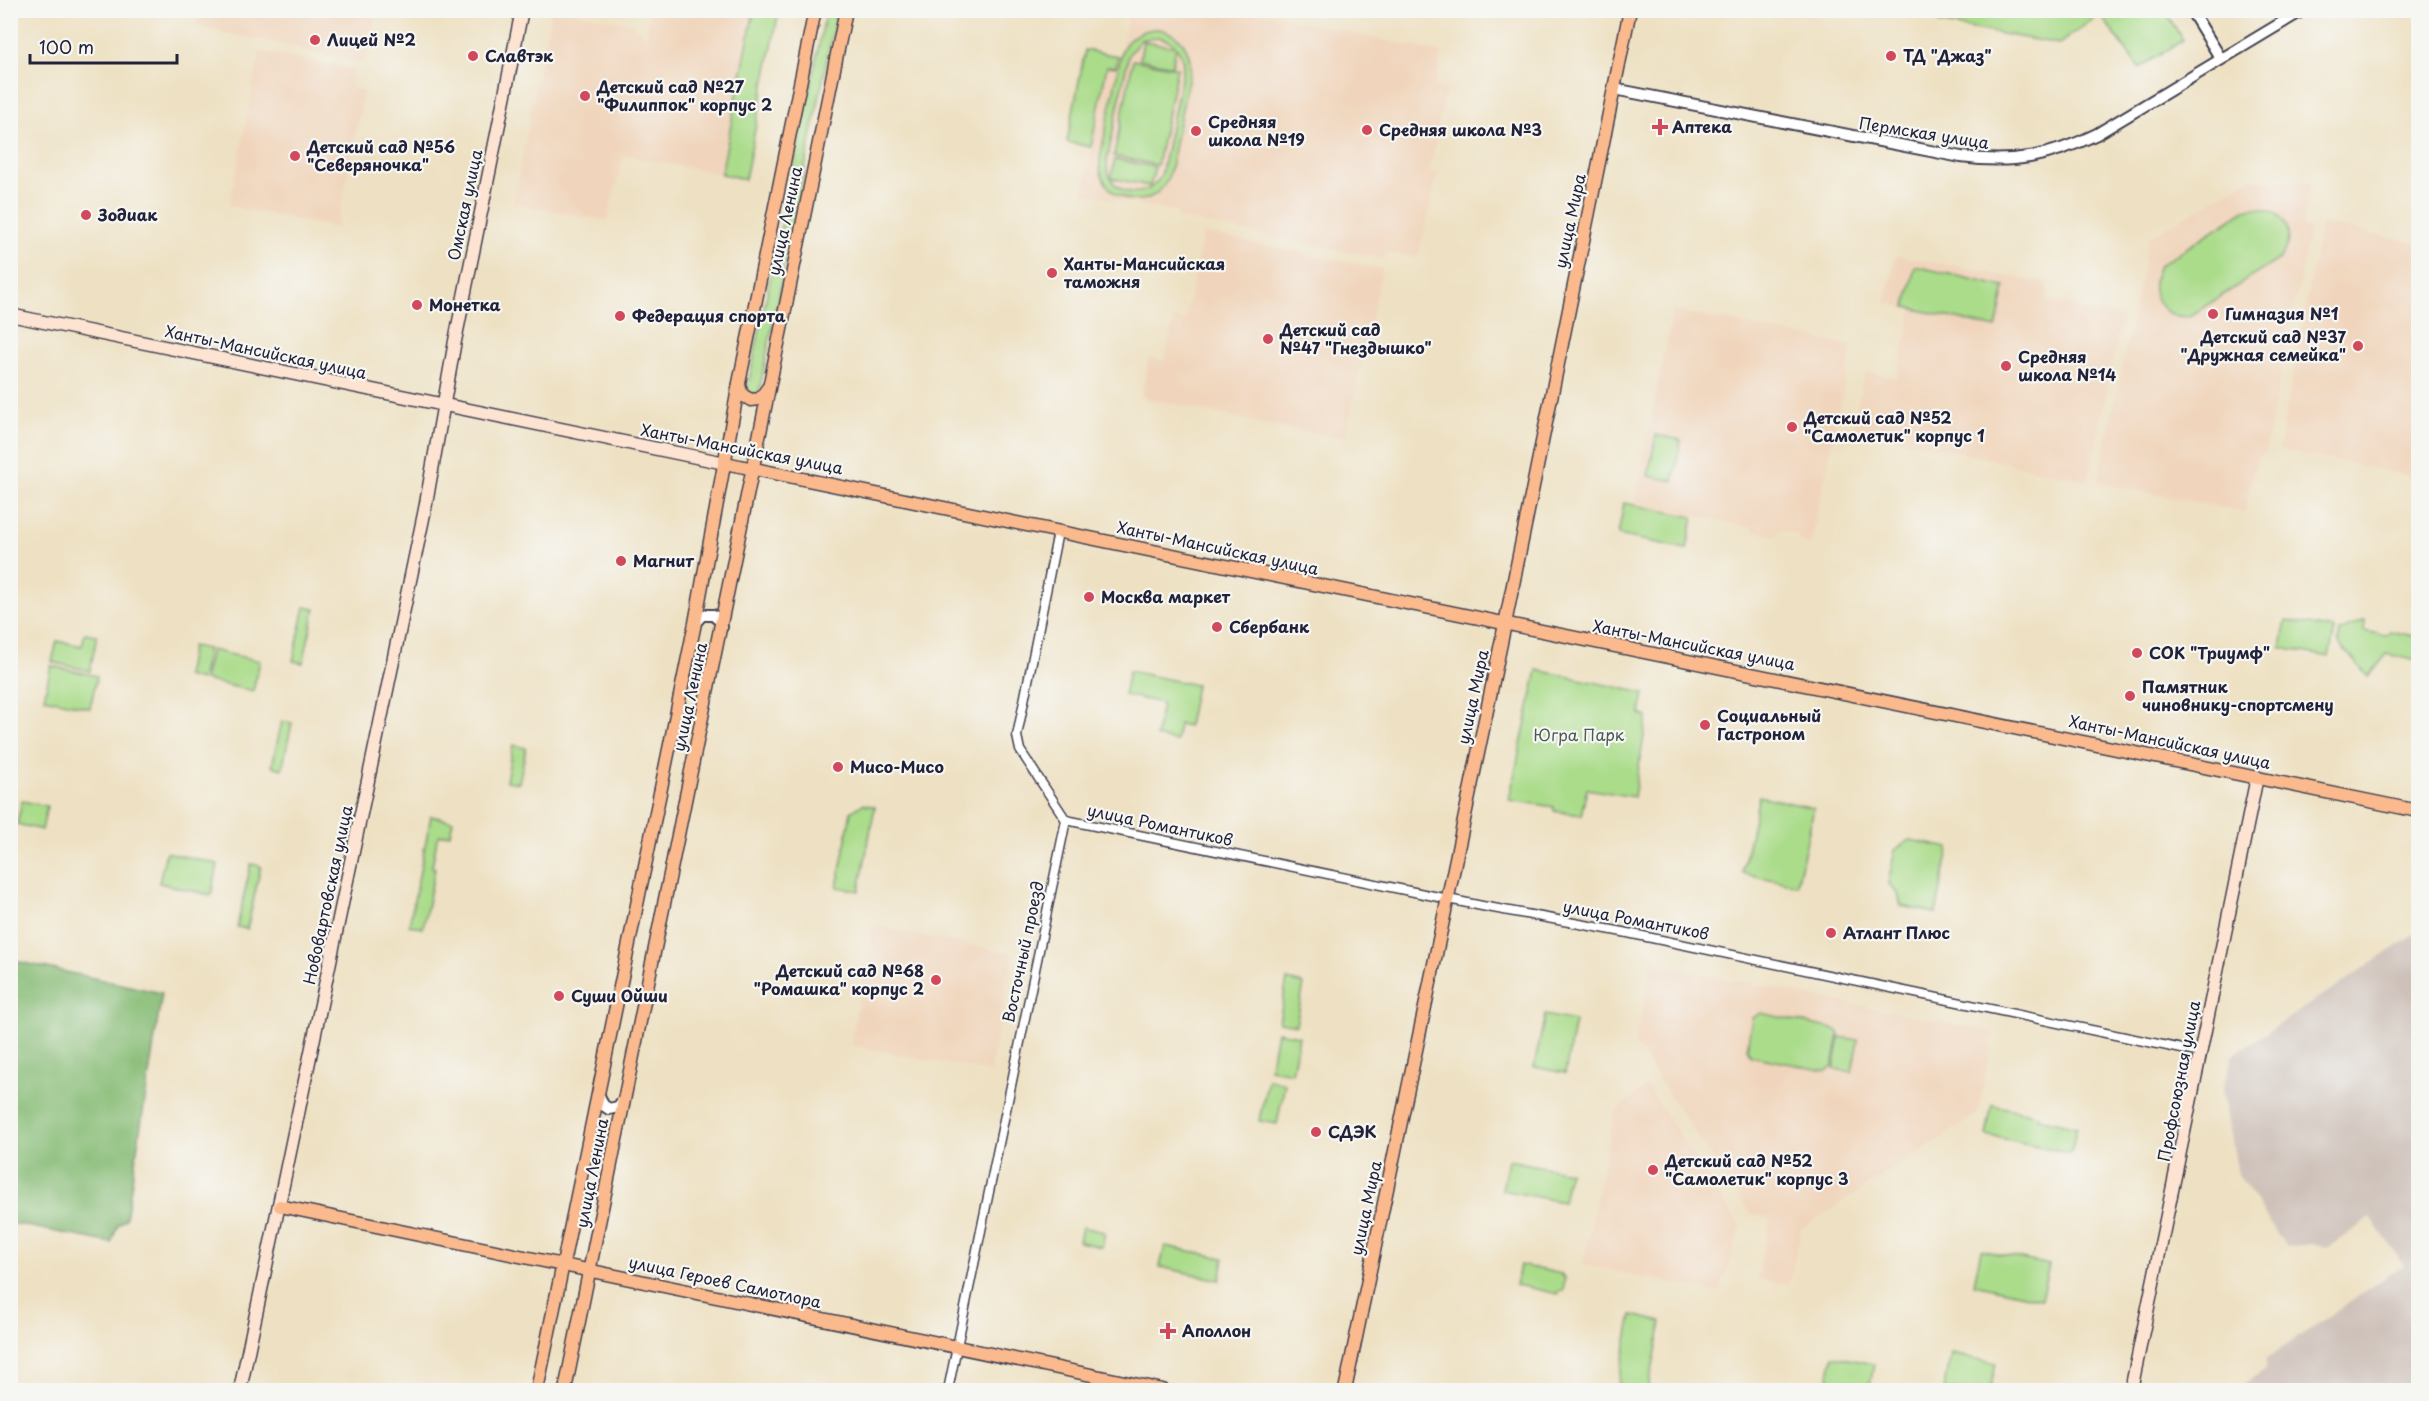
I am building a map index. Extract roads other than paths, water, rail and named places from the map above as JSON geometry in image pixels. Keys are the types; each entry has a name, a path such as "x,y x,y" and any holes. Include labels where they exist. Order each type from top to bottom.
{"main road":[{"name":"Омская улица","path":"443,406 522,10"},
{"name":"улица Ленина","path":"537,1390 695,623 739,383 815,10"},
{"name":"улица Ленина","path":"565,1390 846,10"},
{"name":"улица Мира","path":"1345,1390 1630,10"},
{"name":"Ханты-Мансийская улица","path":"10,315 2418,811"},
{"path":"739,383 742,395 750,400 760,399 768,387"},
{"name":"Нововартовская улица","path":"240,1390 436,453 443,406"},
{"name":"Профсоюзная улица","path":"2131,1390 2257,777"},
{"name":"улица Героев Самотлора","path":"280,1206 1163,1390"}],"street":[{"path":"2191,10 2221,59"},
{"name":"Пермская улица","path":"1614,89 1961,157 2017,160 2043,156 2082,142 2127,118 2303,10"},
{"path":"1058,532 1017,736 1020,750 1066,820"},
{"path":"695,623 702,615 713,615 722,627"},
{"name":"улица Романтиков","path":"1066,820 1447,899 1623,932 2201,1053"},
{"name":"Восточный проезд","path":"948,1390 1066,820"},
{"path":"598,1093 603,1105 609,1109 618,1107 624,1099"}],"place":[{"name":"Лицей №2","path":"315,40"},
{"name":"Славтэк","path":"473,56"},
{"name":"ТД \"Джаз\"","path":"1891,56"},
{"name":"Детский сад №27 \"Филиппок\" корпус 2","path":"585,96"},
{"name":"Аптека","path":"1660,127"},
{"name":"Средняя школа №3","path":"1367,130"},
{"name":"Средняя школа №19","path":"1196,131"},
{"name":"Детский сад №56 \"Северяночка\"","path":"295,156"},
{"name":"Зодиак","path":"86,215"},
{"name":"Ханты-Мансийская таможня","path":"1052,273"},
{"name":"Монетка","path":"417,305"},
{"name":"Гимназия №1","path":"2213,314"},
{"name":"Федерация спорта","path":"620,316"},
{"name":"Детский сад №47 \"Гнездышко\"","path":"1268,339"},
{"name":"Детский сад №37 \"Дружная семейка\"","path":"2358,346"},
{"name":"Средняя школа №14","path":"2006,366"},
{"name":"Детский сад №52 \"Самолетик\" корпус 1","path":"1792,427"},
{"name":"Магнит","path":"621,561"},
{"name":"Москва маркет","path":"1089,597"},
{"name":"Сбербанк","path":"1217,627"},
{"name":"СОК \"Триумф\"","path":"2137,653"},
{"name":"Памятник чиновнику-спортсмену","path":"2130,696"},
{"name":"Социальный Гастроном","path":"1705,725"},
{"name":"Мисо-Мисо","path":"838,767"},
{"name":"Атлант Плюс","path":"1831,933"},
{"name":"Детский сад №68 \"Ромашка\" корпус 2","path":"936,980"},
{"name":"Суши Ойши","path":"559,996"},
{"name":"СДЭК","path":"1316,1132"},
{"name":"Детский сад №52 \"Самолетик\" корпус 3","path":"1653,1170"},
{"name":"Аполлон","path":"1168,1331"}],"park label":[{"name":"Югра Парк","path":"1579,735"}]}
